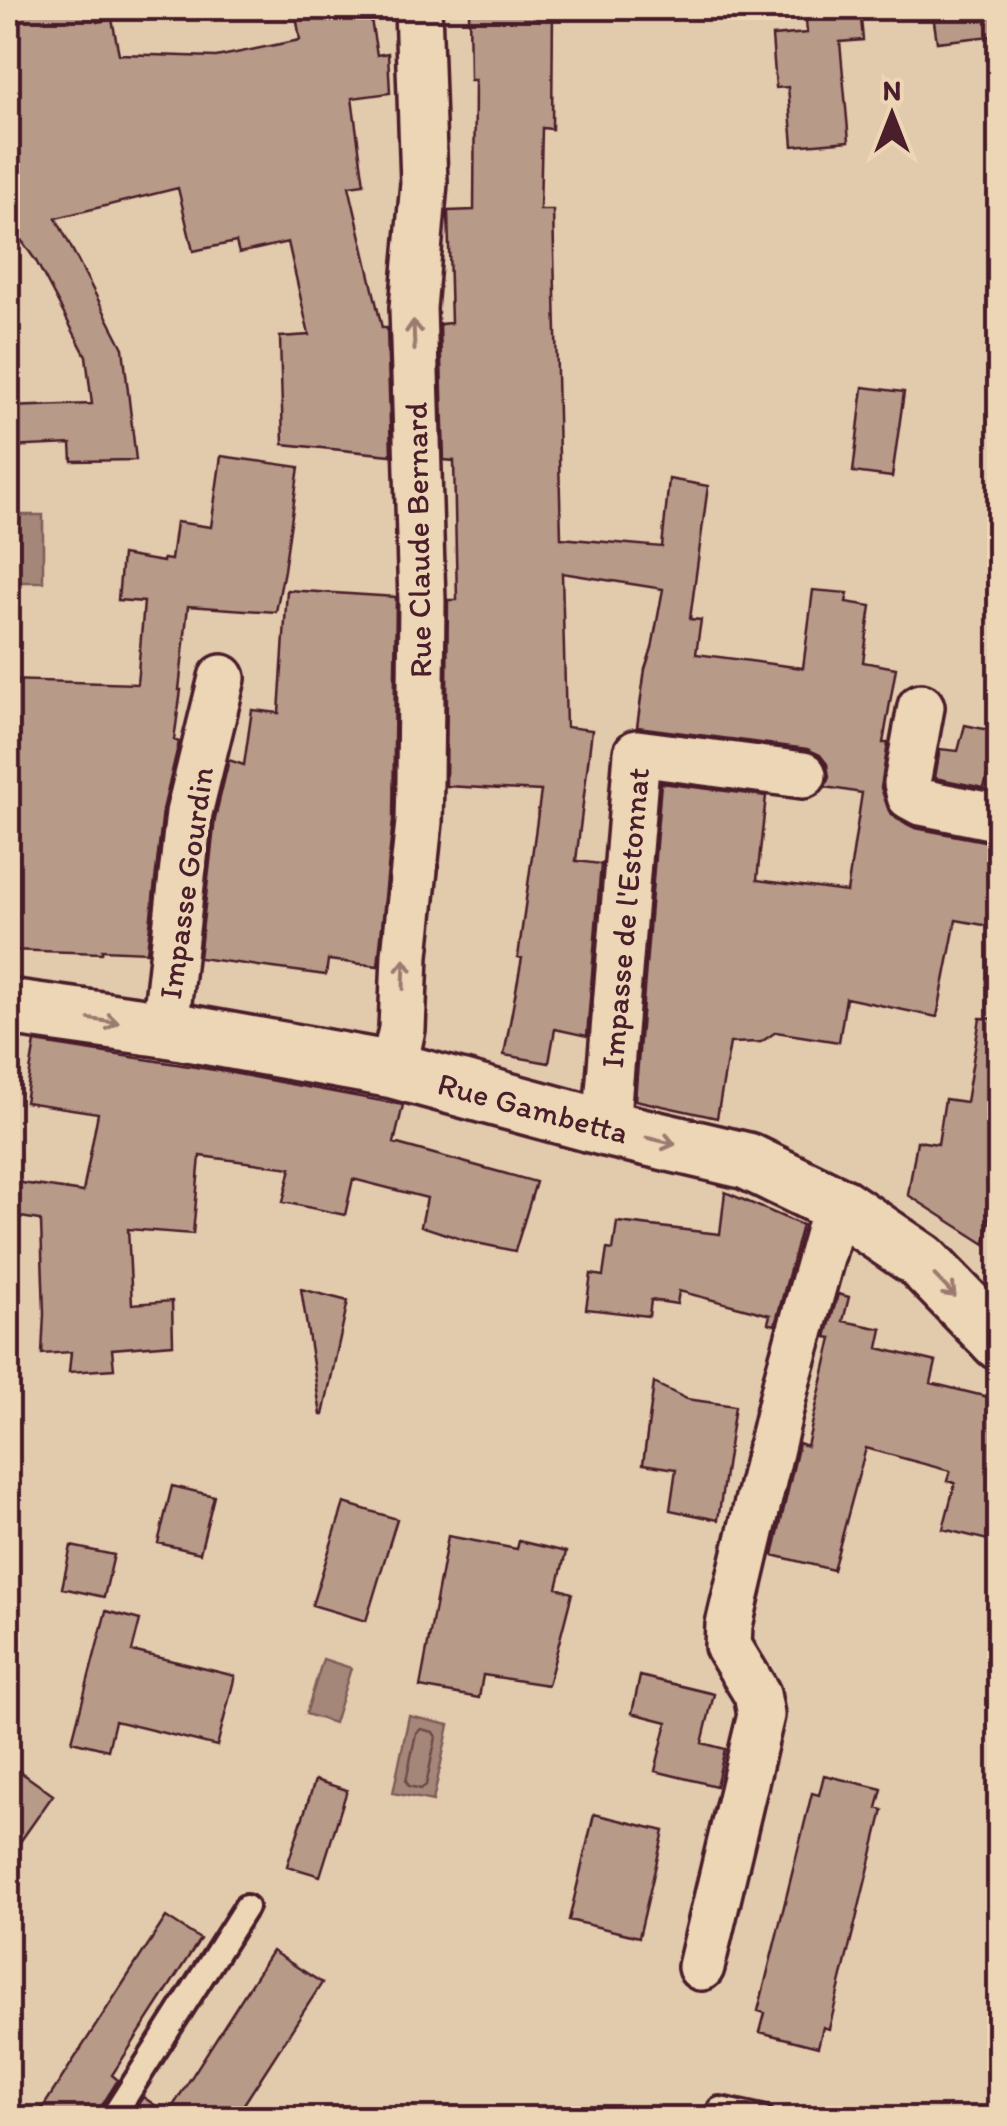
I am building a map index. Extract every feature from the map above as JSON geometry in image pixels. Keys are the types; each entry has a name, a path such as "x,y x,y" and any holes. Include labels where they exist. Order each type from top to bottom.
{"street":[{"name":"Rue Claude Bernard","path":"392,1070 402,1029 404,956 419,822 422,602 413,308 424,184 418,8"},
{"name":"Impasse Gourdin","path":"165,1029 189,814 222,678"},
{"path":"922,707 908,783 910,796 1000,818"},
{"name":"Impasse de l'Estonnat","path":"606,1128 637,754 803,775"},
{"name":"Rue Gambetta","path":"8,1007 165,1029 392,1070 746,1161 836,1204 922,1261 1000,1342"},
{"path":"701,1967 760,1715 757,1694 728,1646 729,1625 787,1380 836,1204"}],"lane":[{"path":"112,2118 246,1907"},
{"path":"718,2118 720,2108 762,2118"}],"water":[{"path":"8,515 43,515 43,582 8,582"},
{"path":"323,1659 351,1668 334,1723 306,1714"},
{"path":"409,1716 449,1725 433,1801 393,1793"}],"building":[{"path":"8,8 94,8 97,22 112,19 119,54 216,57 300,40 295,8 369,8 377,55 388,53 390,93 352,98 364,184 349,186 382,328 387,328 391,455 283,444 280,337 309,335 288,242 239,253 236,242 193,251 178,188 56,218 123,348 136,460 72,461 71,444 8,447 8,407 92,404 86,356 36,261 8,221"},
{"path":"469,8 553,8 552,129 542,128 540,210 553,210 561,538 662,547 669,479 708,486 690,619 701,620 696,654 803,668 813,590 848,593 846,602 871,606 863,662 896,668 883,743 888,743 881,788 889,811 915,828 1000,844 1000,928 956,920 937,1017 846,998 839,1042 776,1032 761,1042 730,1043 717,1118 635,1100 661,783 766,796 757,880 847,892 862,793 825,787 829,777 827,764 807,749 637,727 663,589 562,573 566,727 592,730 576,861 601,864 587,1036 555,1029 549,1063 504,1055 522,958 518,957 541,791 446,786 448,600 457,600 454,461 444,460 440,324 451,323 448,211 474,210 475,80 470,80"},
{"path":"805,8 860,8 863,40 840,42 849,141 793,146 788,87 776,88 772,36 807,33"},
{"path":"932,8 1000,8 1000,35 937,42"},
{"path":"863,387 904,392 892,477 853,472"},
{"path":"221,456 299,467 284,570 276,612 188,606 174,740 179,742 163,810 147,952 8,950 8,680 137,684 144,602 118,600 122,555 171,560 176,522 211,527"},
{"path":"287,590 396,597 393,820 378,966 328,960 326,975 199,958 215,818 229,760 244,765 252,710 279,713"},
{"path":"965,725 998,732 984,788 935,778 940,749 958,751"},
{"path":"980,1018 1000,1019 1000,1158 985,1244 908,1195 917,1141 938,1144 945,1099 966,1102"},
{"path":"35,1042 403,1105 394,1143 536,1182 515,1251 421,1226 427,1198 353,1179 345,1215 283,1202 291,1168 200,1156 193,1234 128,1229 132,1304 172,1301 173,1344 112,1349 114,1369 69,1372 71,1352 42,1354 41,1222 8,1215 8,1181 83,1192 98,1113 25,1102"},
{"path":"725,1192 802,1225 775,1325 768,1323 770,1315 679,1291 677,1304 651,1300 649,1316 586,1309 591,1274 603,1276 607,1249 613,1250 617,1222 720,1234"},
{"path":"301,1289 348,1301 323,1415 321,1415"},
{"path":"838,1294 849,1297 843,1321 882,1329 878,1348 936,1362 931,1383 1000,1400 1000,1543 943,1529 955,1483 947,1481 950,1471 866,1448 833,1570 773,1555 799,1443 807,1446 832,1338 826,1337"},
{"path":"654,1383 687,1399 735,1406 718,1520 670,1510 676,1469 643,1464"},
{"path":"172,1486 214,1496 200,1553 158,1543"},
{"path":"344,1503 397,1519 366,1621 312,1605"},
{"path":"448,1536 517,1549 519,1541 566,1552 557,1588 572,1593 548,1685 483,1675 479,1698 420,1687"},
{"path":"71,1546 114,1555 104,1597 62,1588"},
{"path":"106,1611 140,1620 132,1651 235,1676 217,1746 115,1721 108,1750 72,1741"},
{"path":"640,1676 714,1694 702,1743 725,1749 716,1786 655,1771 667,1722 632,1713"},
{"path":"8,1763 53,1795 8,1859"},
{"path":"824,1775 882,1789 877,1808 883,1810 829,2029 823,2027 818,2047 760,2032 765,2013 758,2011 812,1793 819,1795"},
{"path":"315,1780 347,1790 320,1876 287,1866"},
{"path":"594,1814 664,1831 639,1937 569,1920"},
{"path":"166,1917 200,1939 112,2075 118,2080 97,2118 36,2118"},
{"path":"272,1951 322,1983 235,2118 129,2118 143,2097 168,2114"}]}
